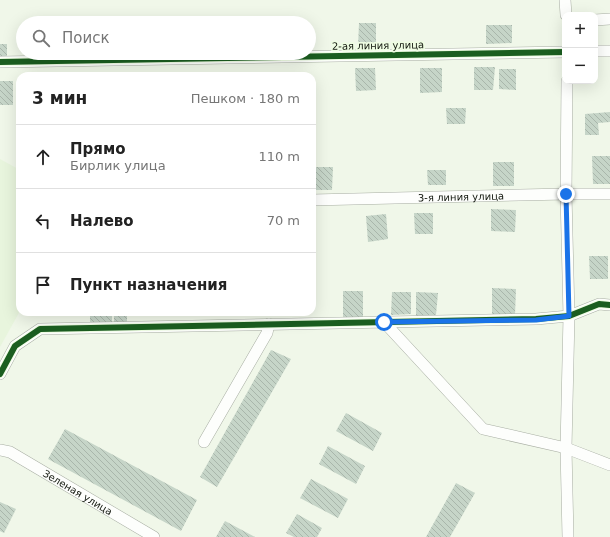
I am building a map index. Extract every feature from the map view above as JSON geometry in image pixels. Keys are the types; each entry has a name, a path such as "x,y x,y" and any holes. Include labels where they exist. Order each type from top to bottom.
{"street":[{"path":"565,0 566,12"},
{"path":"598,20 610,19"},
{"path":"598,52 610,51"},
{"name":"2-ая линия улица","path":"316,56 562,52"},
{"name":"2-ая линия улица","path":"0,62 113,60"},
{"path":"567,84 566,194 569,316 566,448 568,537"},
{"name":"3-я линия улица","path":"316,200 610,194"},
{"path":"0,374 15,346 40,329 536,320 569,316 599,304 610,305"},
{"path":"384,322 483,428 566,448 610,465"},
{"path":"204,442 267,333 269,324"},
{"name":"Зеленая улица","path":"0,450 10,452 154,537"}],"shaded area":[{"path":"0,159 16,168 16,316 17,316 0,347"}],"building":[{"path":"359,23 376,23 376,48 358,47"},
{"path":"486,25 512,25 512,43 486,44"},
{"path":"0,44 7,44 7,57 0,57"},
{"path":"474,67 495,67 493,90 474,90"},
{"path":"355,68 375,68 376,90 356,91"},
{"path":"420,68 442,68 442,92 420,93"},
{"path":"499,69 516,69 516,90 499,89"},
{"path":"0,81 13,81 13,105 0,105"},
{"path":"446,108 466,108 465,124 447,124"},
{"path":"610,112 610,122 598,123 599,135 585,135 585,114"},
{"path":"592,156 610,156 610,184 593,184"},
{"path":"493,162 514,162 514,186 493,186"},
{"path":"316,167 333,167 332,190 316,190"},
{"path":"427,170 446,170 446,185 428,185"},
{"path":"491,209 516,210 515,232 491,231"},
{"path":"414,213 433,213 433,234 415,234"},
{"path":"386,214 388,239 368,242 366,216"},
{"path":"589,256 608,256 608,279 590,279"},
{"path":"492,288 516,289 515,315 492,315"},
{"path":"343,291 363,291 363,319 343,318"},
{"path":"392,292 411,292 411,314 391,315"},
{"path":"416,292 438,293 436,315 416,316"},
{"path":"90,316 112,316 112,323 90,323"},
{"path":"114,316 127,316 127,322 114,322"},
{"path":"271,350 291,359 217,487 200,477"},
{"path":"346,413 382,433 373,451 336,431"},
{"path":"65,429 197,500 181,531 48,459"},
{"path":"328,446 365,466 356,484 319,464"},
{"path":"311,479 348,499 338,518 300,498"},
{"path":"456,483 475,493 450,537 426,537"},
{"path":"0,502 16,509 4,533 0,531"},
{"path":"297,514 322,528 317,537 294,537 286,533"},
{"path":"225,521 255,537 216,537"}],"cycle path":[{"path":"316,56 562,52"},
{"path":"0,62 113,60"},
{"path":"0,374 15,346 40,329 536,319 569,316 599,304 610,305"}],"route":[{"path":"384,322 536,320 569,316 566,194"}]}
